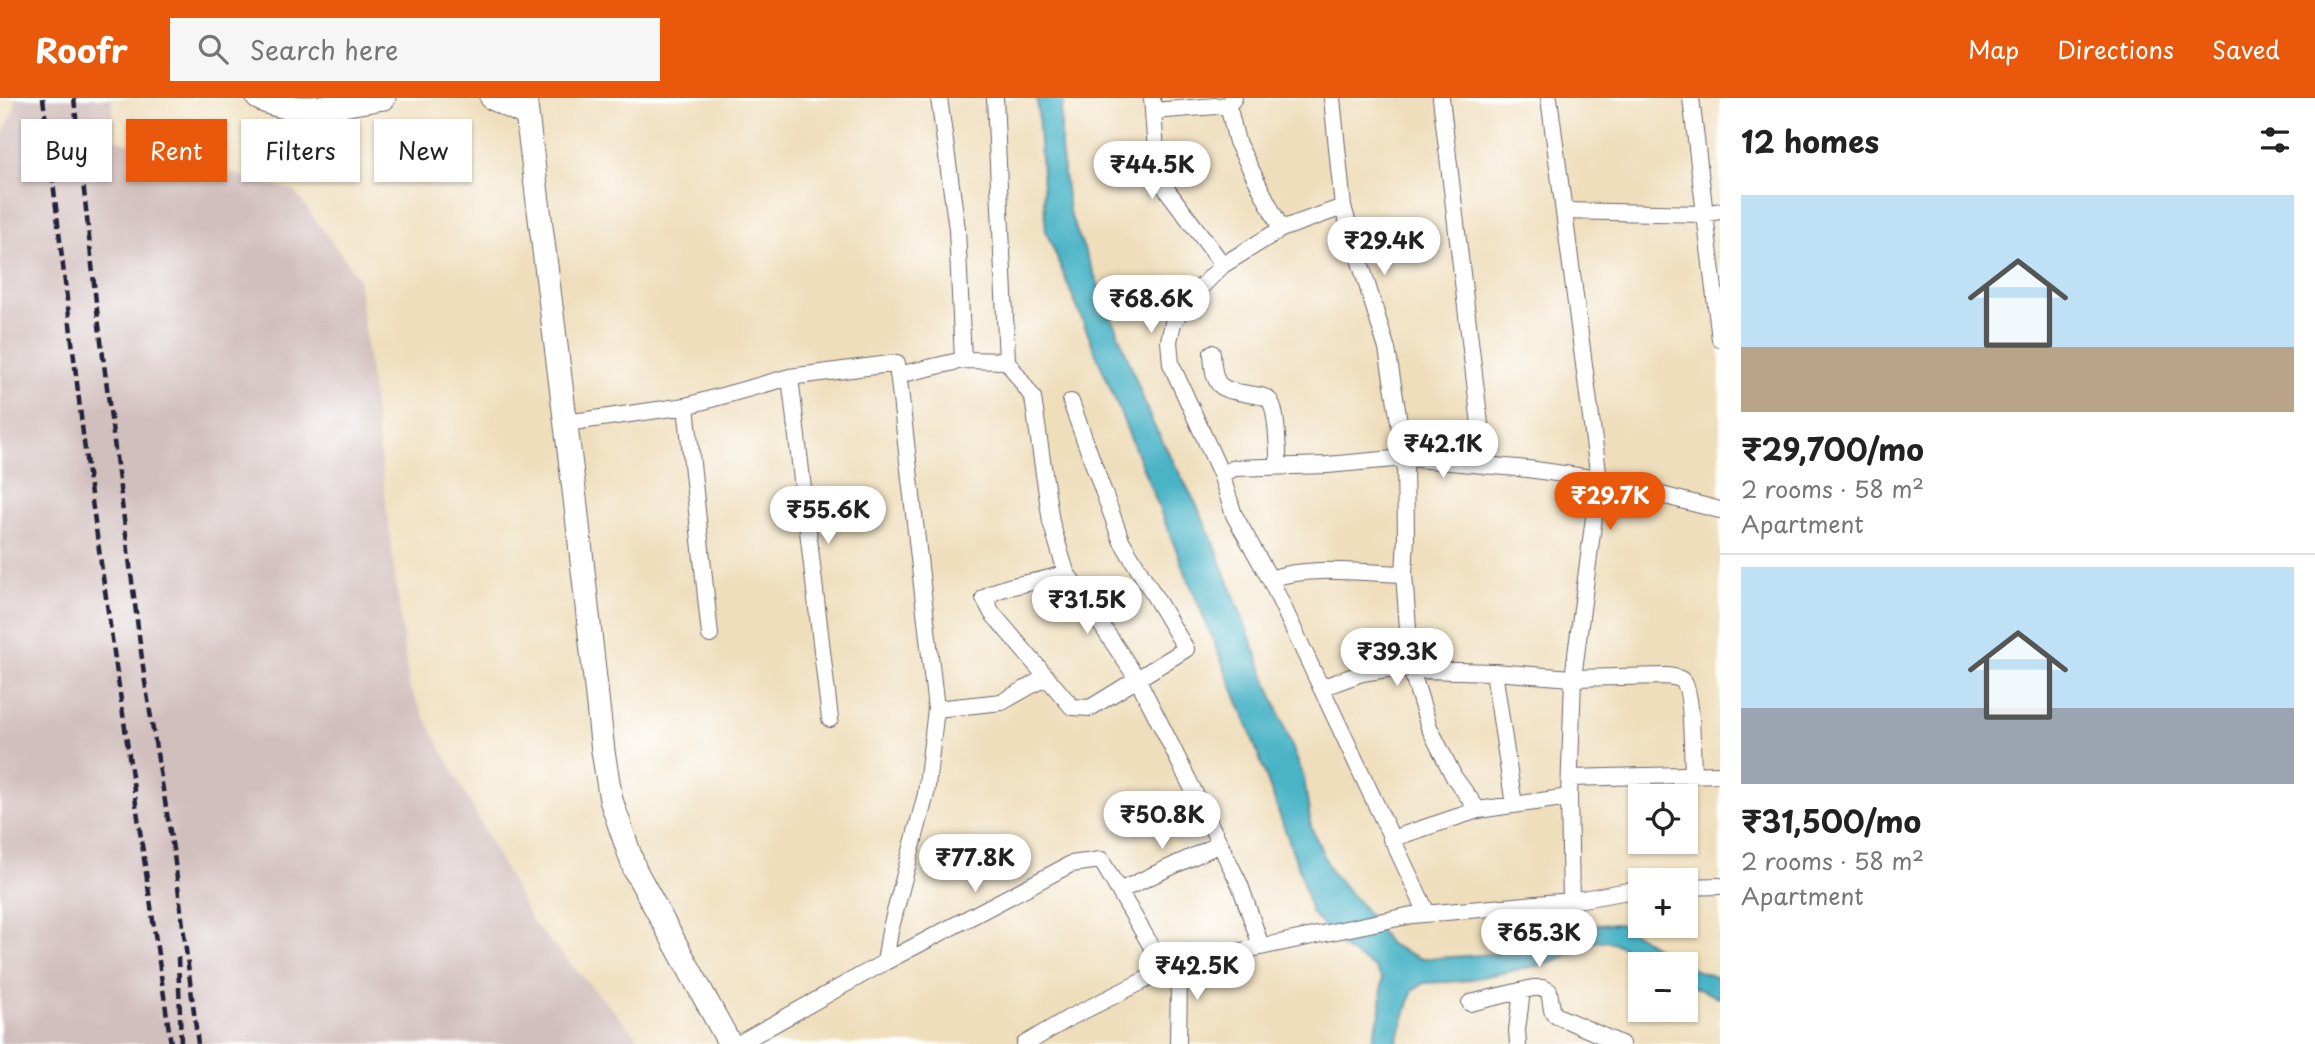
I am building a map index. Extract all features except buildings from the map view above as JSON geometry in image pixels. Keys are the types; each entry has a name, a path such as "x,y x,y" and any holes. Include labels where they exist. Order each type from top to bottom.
{"main road":[{"path":"258,98 286,107 313,107 384,98"},
{"path":"492,98 526,106 566,423 603,751 614,812 625,847 646,892 730,1044"}],"street":[{"path":"939,98 957,229 963,360"},
{"path":"995,98 1007,361 1033,398 1051,522 1066,572 1138,680 1240,885 1261,946"},
{"path":"1332,98 1343,207 1387,349 1405,458 1404,574 1411,669 1429,727 1454,777 1478,810"},
{"path":"1441,98 1485,466"},
{"path":"1549,98 1599,479 1573,678 1569,797 1571,901"},
{"path":"1690,98 1712,213 1720,339"},
{"path":"1223,265 1158,178 1153,104 1231,102 1237,142 1281,229"},
{"path":"1343,207 1281,229 1223,265 1189,299 1173,323 1169,341 1171,364 1221,474 1234,515 1270,579 1321,688 1391,839 1420,914"},
{"path":"1564,211 1712,213"},
{"path":"1212,353 1216,382 1223,388 1263,396 1269,400 1273,412 1279,466"},
{"path":"898,375 963,360 1007,361"},
{"path":"566,423 686,406 790,377 897,363 936,709 926,794 890,931 886,962"},
{"path":"790,377 830,719"},
{"path":"1066,572 1053,578 994,591 984,598 992,613 1072,706 1090,708 1186,649 1121,540 1071,402"},
{"path":"686,406 710,635"},
{"path":"1221,474 1235,468 1327,465 1405,458 1528,469 1599,479 1720,510"},
{"path":"1270,579 1285,574 1309,572 1404,574"},
{"path":"1321,688 1362,673 1387,669 1494,671 1573,678 1679,678 1685,684 1689,699 1693,776"},
{"path":"1494,671 1514,805"},
{"path":"936,709 1002,702 1046,677"},
{"path":"1570,778 1720,774"},
{"path":"1391,839 1478,810 1569,797"},
{"path":"1119,891 1220,844"},
{"path":"737,1044 1071,864 1101,860 1153,949 1175,965 1179,982 1178,1044"},
{"path":"1698,887 1720,886"},
{"path":"1024,1044 1069,1018 1175,965 1420,914 1571,901 1628,891"},
{"path":"1470,1003 1522,990 1543,988 1549,991 1555,1016 1620,1044"},
{"path":"1518,1044 1522,990"}],"shaded area":[{"path":"15,98 111,98 117,140 126,143 126,182 227,182 227,172 241,176 241,182 263,182 294,191 358,277 409,687 533,923 644,1044 0,1044 0,140 15,108"}],"water":[{"path":"1037,98 1065,98 1061,111 1061,150 1069,212 1151,420 1214,544 1304,778 1311,827 1331,872 1361,905 1389,944 1419,958 1495,954 1597,925 1620,924 1628,929 1628,938 1642,938 1663,952 1632,952 1606,941 1594,942 1546,964 1462,981 1424,983 1413,989 1396,1044 1371,1044 1381,1010 1382,979 1375,968 1343,948 1311,912 1300,872 1247,723 1046,231"},
{"path":"1698,971 1720,979 1720,998 1698,989"}],"railway":[{"path":"43,98 87,467 171,1044"},
{"path":"74,98 96,302 145,682 174,855 198,1044"},
{"path":"178,957 181,1044"}]}
